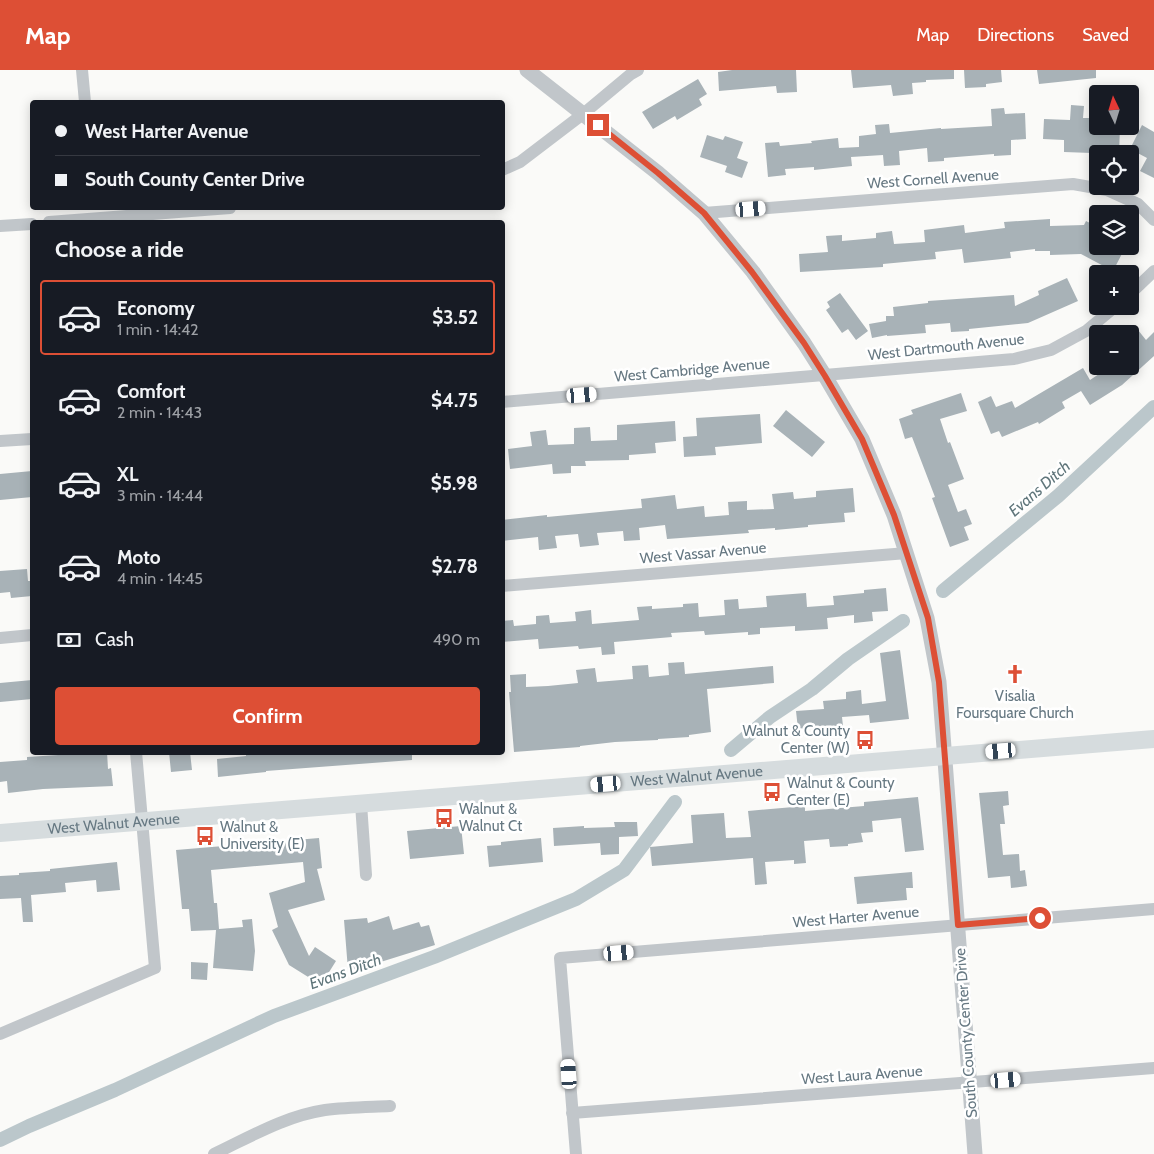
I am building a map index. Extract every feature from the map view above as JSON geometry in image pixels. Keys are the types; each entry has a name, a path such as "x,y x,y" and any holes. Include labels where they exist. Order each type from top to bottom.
{"main road":[{"name":"West Walnut Avenue","path":"0,833 1154,739"}],"street":[{"path":"82,70 85,100"},
{"name":"South County Center Drive","path":"527,70 658,173 704,213 752,272 804,343 825,376 862,439 894,515 928,618 939,682 975,1154"},
{"path":"505,169 520,162 638,70"},
{"name":"West Cornell Avenue","path":"704,213 1073,184 1107,190 1138,204 1154,220"},
{"path":"64,220 95,216 196,210"},
{"path":"0,226 30,224"},
{"path":"1139,285 1154,271"},
{"name":"West Dartmouth Avenue","path":"825,376 1023,357 1051,350 1086,331 1105,315"},
{"name":"West Cambridge Avenue","path":"505,402 825,376"},
{"path":"0,441 30,439"},
{"name":"West Vassar Avenue","path":"505,586 907,552"},
{"path":"0,638 30,635"},
{"path":"0,1034 155,968 136,755"},
{"path":"361,804 366,875"},
{"name":"West Harter Avenue","path":"572,1113 560,958 1154,909"},
{"name":"West Laura Avenue","path":"572,1113 1154,1068"},
{"path":"214,1154 295,1117 325,1110 390,1106"},
{"path":"572,1113 576,1154"}],"building":[{"path":"732,70 796,70 797,92 777,93 776,86 719,91 718,72"},
{"path":"851,70 954,70 954,79 926,80 926,82 912,83 913,94 893,96 891,85 853,88"},
{"path":"964,70 1001,70 1002,82 986,84 986,87 965,88"},
{"path":"1037,70 1096,70 1096,78 1039,84"},
{"path":"698,79 707,94 699,99 702,105 677,120 675,116 653,129 642,112"},
{"path":"1071,105 1084,106 1083,118 1089,118 1089,135 1120,135 1119,145 1089,145 1089,153 1064,152 1064,140 1043,139 1044,119 1070,120"},
{"path":"1004,108 1005,114 1025,113 1026,139 1011,140 1011,155 994,156 994,154 944,158 944,161 928,162 927,148 899,151 900,165 884,166 883,155 851,157 852,166 814,170 814,167 785,169 786,175 768,177 765,143 779,142 780,146 838,138 839,148 859,147 859,136 876,134 875,125 889,124 890,133 992,126 991,109"},
{"path":"1142,125 1154,132 1154,178 1140,171 1147,158 1139,154 1139,145 1132,145 1137,135 1139,135"},
{"path":"707,135 723,140 725,136 743,142 737,158 748,162 742,178 725,172 727,166 700,157"},
{"path":"1050,219 1050,226 1084,225 1086,221 1089,222 1089,255 1121,255 1116,265 1102,265 1081,254 1050,255 1050,251 1035,251 1035,249 1010,252 1011,258 964,263 962,249 935,252 936,259 883,264 883,267 800,272 799,254 828,252 826,236 842,235 842,241 876,238 876,233 892,231 894,244 925,242 924,230 964,225 965,233 1005,228 1004,222"},
{"path":"1067,278 1078,301 1028,323 951,332 950,323 925,325 926,333 887,335 872,338 869,324 886,321 886,316 894,316 893,307 928,303 928,301 1014,295 1015,306 1039,295 1038,291"},
{"path":"840,293 868,331 856,340 848,329 842,333 826,310 830,307 827,302"},
{"path":"1139,331 1146,340 1154,332 1154,356 1139,370"},
{"path":"1083,368 1090,380 1098,375 1133,375 1122,385 1090,405 1081,391 1062,402 1065,408 1039,424 1038,422 1002,437 999,431 991,434 978,402 991,396 996,407 1012,401 1015,408"},
{"path":"961,393 967,411 940,419 964,479 948,485 958,512 966,509 972,524 964,527 969,540 950,547 932,498 935,497 912,437 905,439 899,419 913,414 911,410"},
{"path":"786,410 825,442 812,457 773,426"},
{"path":"760,414 762,443 715,447 716,455 684,457 683,437 697,436 696,418"},
{"path":"675,421 676,441 655,443 656,453 629,455 629,460 585,461 586,466 571,466 571,473 553,474 552,464 510,469 508,449 532,446 530,432 546,430 548,445 574,444 574,428 590,427 591,441 617,440 617,425"},
{"path":"30,471 30,497 0,500 0,474"},
{"path":"853,488 855,512 844,513 845,522 775,530 775,528 748,530 749,533 667,539 665,525 639,528 640,540 624,541 623,531 597,533 599,545 580,547 578,534 555,536 557,548 539,550 538,537 505,541 505,520 642,508 641,499 675,495 677,509 704,506 705,517 729,515 728,502 747,501 747,510 774,509 772,494 793,492 794,499 816,497 816,491"},
{"path":"27,569 28,581 30,581 30,596 11,598 10,592 0,593 0,571"},
{"path":"886,588 888,611 872,612 873,621 854,623 854,615 827,618 828,629 795,631 795,626 760,628 760,634 748,635 748,632 705,635 704,631 671,633 672,637 614,642 615,654 602,655 601,647 579,649 578,646 539,649 538,639 505,642 505,621 513,620 514,626 536,624 536,616 549,615 550,623 576,621 575,612 591,610 592,624 639,620 637,607 652,606 652,609 683,607 683,604 698,603 699,617 725,615 724,600 738,599 739,609 767,607 766,596 806,593 807,607 834,605 833,596 864,593 864,590"},
{"path":"900,650 909,719 870,723 869,715 842,717 843,726 798,729 796,711 824,709 823,701 846,699 846,692 861,690 862,704 886,701 880,653"},
{"path":"684,662 685,674 773,666 774,683 707,689 711,732 689,735 689,737 514,752 509,692 511,692 510,675 526,674 526,687 548,686 578,683 576,670 595,668 597,682 633,679 632,666 648,665 649,677 669,675 668,663"},
{"path":"30,680 30,699 0,702 0,683"},
{"path":"107,755 108,769 111,768 113,786 43,789 8,793 7,781 0,782 0,762 27,760 27,757"},
{"path":"169,755 190,755 192,770 171,772"},
{"path":"412,755 412,760 266,771 218,777 217,759 246,756"},
{"path":"1008,791 1009,805 1003,806 1005,824 1000,824 1003,855 1019,854 1020,871 1025,870 1027,886 1011,888 1010,876 988,878 979,793"},
{"path":"918,797 924,850 905,852 901,818 872,821 873,832 861,833 863,842 848,844 848,846 830,847 829,839 804,841 806,863 794,864 794,860 765,862 767,884 755,885 753,858 652,866 650,847 693,843 691,815 724,813 726,838 751,837 748,811 805,806 805,811 864,806 864,802"},
{"path":"614,822 637,822 638,836 619,837 619,854 601,855 600,843 554,846 553,828 615,827"},
{"path":"461,826 464,854 410,859 407,831"},
{"path":"319,838 322,868 317,869 325,900 288,910 309,956 315,947 336,961 321,985 289,965 272,930 278,927 269,893 305,882 303,862 211,870 214,903 217,903 219,929 243,927 242,920 252,919 255,951 253,971 213,968 216,930 191,931 189,909 182,909 176,850"},
{"path":"541,838 543,862 489,867 487,846 501,845 501,842"},
{"path":"117,862 120,890 97,892 96,880 65,883 66,892 31,895 33,922 23,922 21,898 0,899 0,876"},
{"path":"912,872 913,888 906,888 907,900 857,904 854,877"},
{"path":"389,916 393,930 419,922 421,927 429,925 435,945 371,965 371,969 348,970 344,920 367,918 368,923"},
{"path":"191,962 208,963 207,980 191,979"}],"waterway":[{"name":"Evans Ditch","path":"943,591 1058,496 1154,407"},
{"name":"Evans Ditch","path":"731,750 770,717 812,689 848,659 903,621"},
{"name":"Evans Ditch","path":"0,1140 115,1090 274,1016 434,957 576,899 624,870 675,802"}],"place":[{"name":"Visalia Foursquare Church","path":"1015,674"},
{"name":"Walnut & County Center (W)","path":"865,740"},
{"name":"Walnut & County Center (E)","path":"772,792"},
{"name":"Walnut & Walnut Ct","path":"444,818"},
{"name":"Walnut & University (E)","path":"205,836"}],"route":[{"path":"598,125 704,213 752,272 804,343 862,439 894,515 928,618 939,682 958,925 1040,918"}]}
